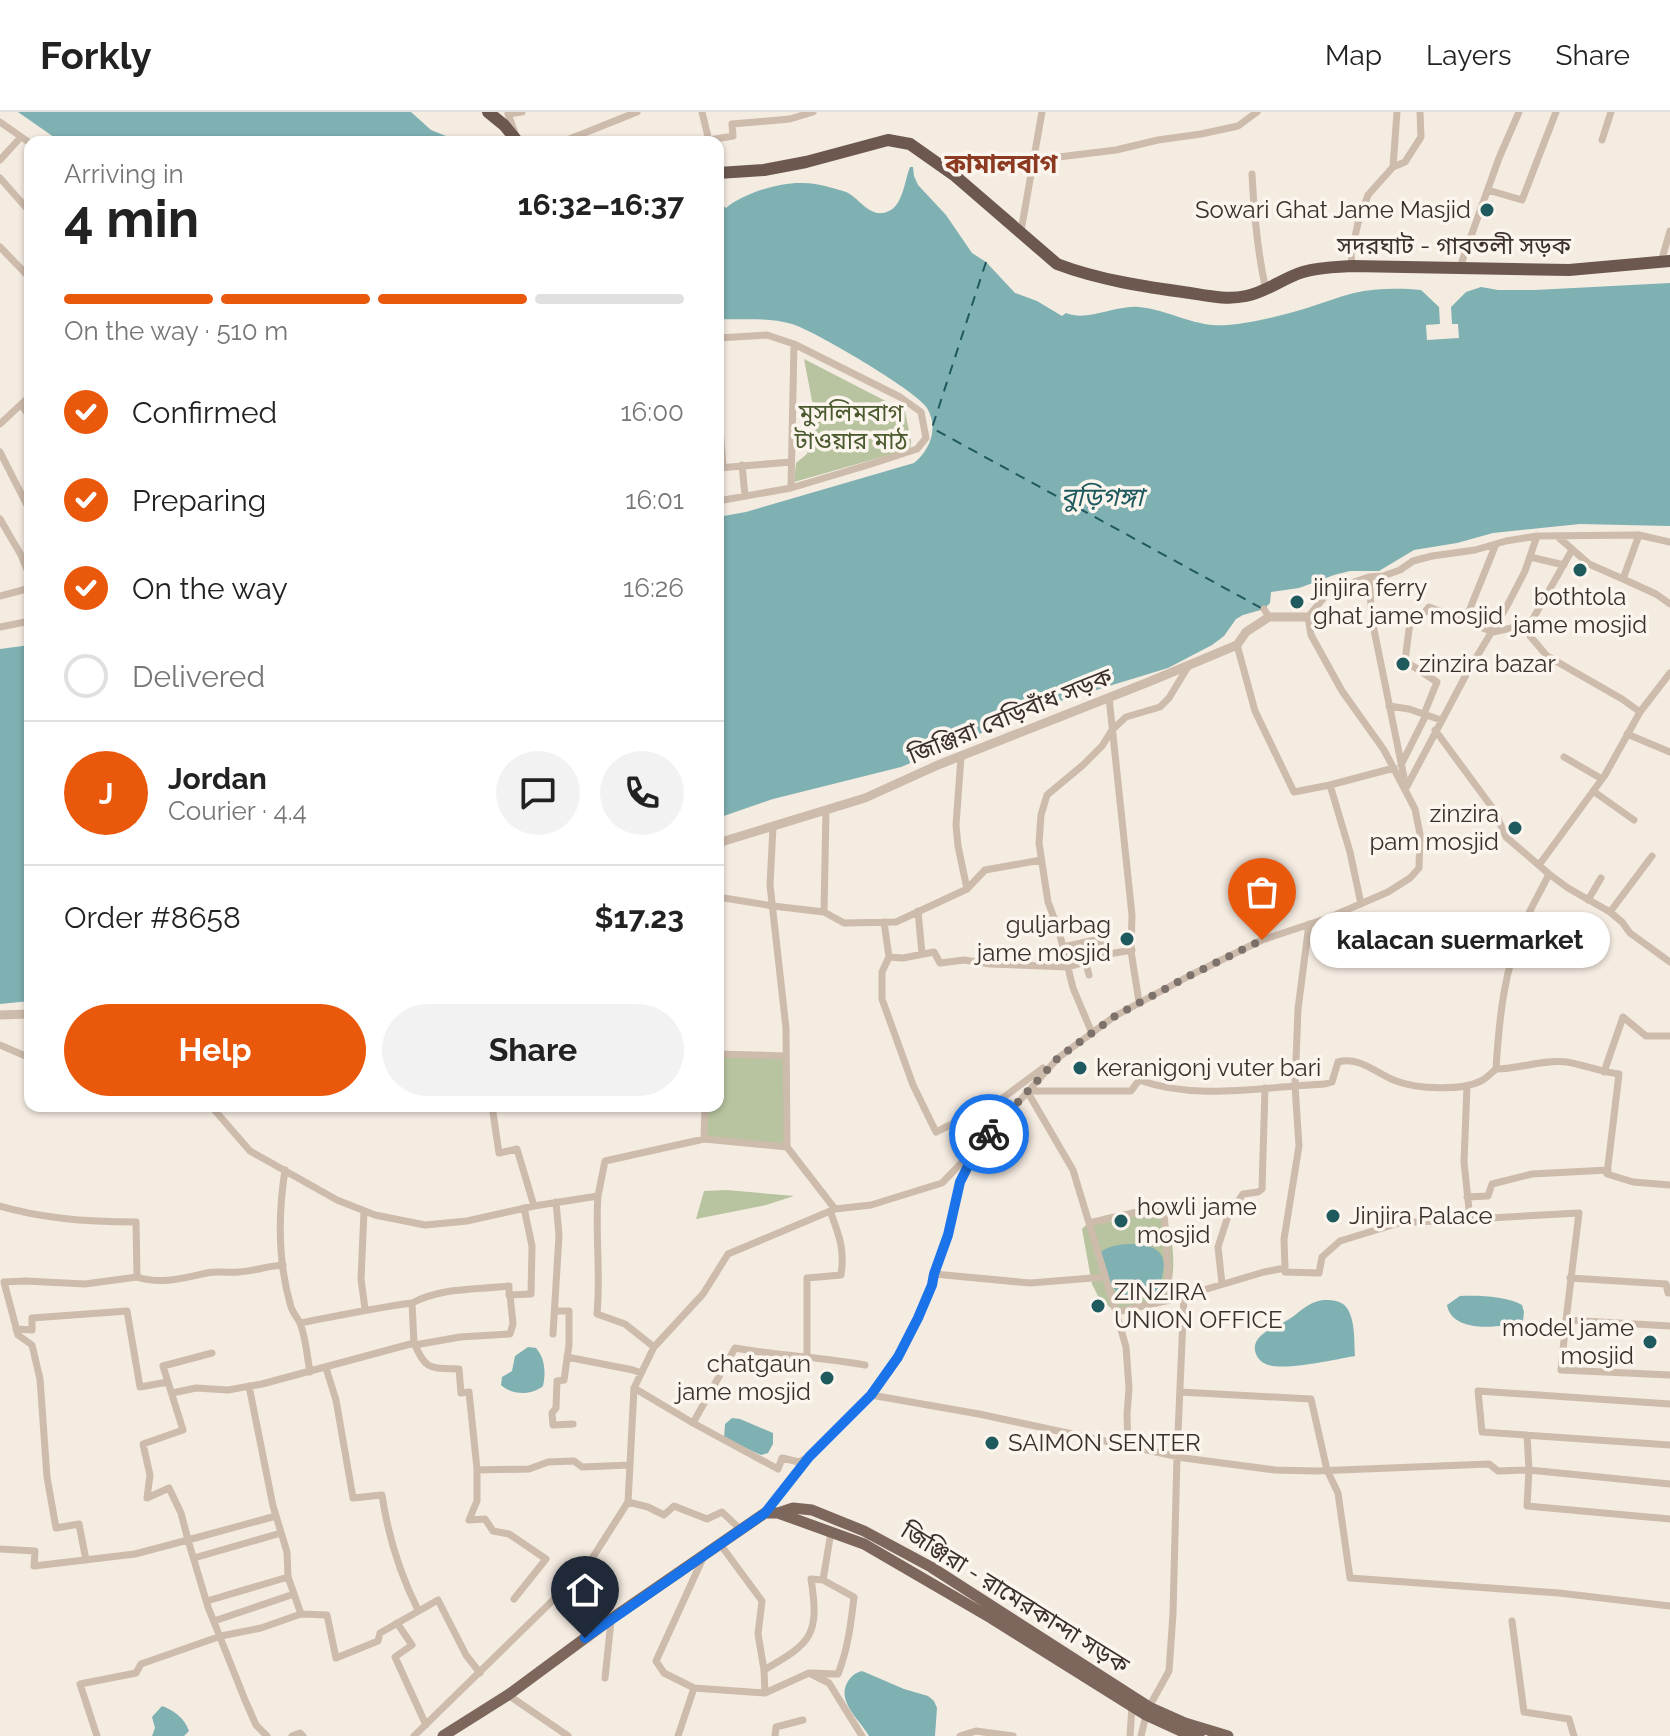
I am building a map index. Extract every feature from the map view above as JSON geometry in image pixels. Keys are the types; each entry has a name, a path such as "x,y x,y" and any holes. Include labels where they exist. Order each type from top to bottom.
{"highway":[{"path":"488,112 514,136"},
{"name":"সদরঘাট - গাবতলী সড়ক","path":"724,173 764,170 888,140 899,141 910,144 954,175 1057,264 1153,288 1225,298 1250,295 1302,272 1321,268 1569,270 1666,261"}],"main road":[{"name":"জিঞ্জিরা - রামেরকান্দা সড়ক","path":"771,1513 793,1508 812,1510 864,1531 931,1567 1132,1706 1228,1736"},
{"name":"জিঞ্জিরা - রামেরকান্দা সড়ক","path":"771,1513 864,1544 1183,1732 1199,1736"},
{"path":"443,1736 508,1695 740,1529 771,1513"}],"street":[{"path":"504,112 517,136"},
{"path":"517,136 508,114 522,112"},
{"path":"577,136 637,112"},
{"path":"702,112 708,136"},
{"path":"724,138 733,136 732,124 790,119 813,112"},
{"path":"1021,231 1042,112"},
{"path":"1034,160 1116,150 1226,129 1238,126 1257,112"},
{"path":"1393,167 1397,112"},
{"path":"1352,266 1351,254 1368,195 1393,167 1405,162 1421,137 1420,112"},
{"path":"1460,267 1519,112"},
{"path":"1488,190 1522,200 1556,112"},
{"path":"1602,140 1611,112"},
{"path":"0,122 24,139"},
{"path":"0,160 21,137"},
{"path":"1252,174 1258,256 1266,290"},
{"path":"0,178 24,205"},
{"path":"1666,261 1670,231"},
{"path":"0,247 24,272"},
{"path":"724,338 767,335 794,344 900,397 921,412 926,438 917,449 791,488 724,500"},
{"path":"791,488 794,344"},
{"path":"0,424 24,403"},
{"path":"0,452 24,499"},
{"path":"724,467 791,462"},
{"path":"742,465 745,496"},
{"path":"0,519 24,562"},
{"path":"1623,579 1639,535"},
{"path":"1398,767 1342,691 1311,635 1308,617 1326,595 1339,587 1400,570 1413,561 1537,536 1639,535 1670,542"},
{"path":"1406,788 1435,730 1519,583 1537,536"},
{"path":"1557,536 1589,564 1656,594 1670,604"},
{"path":"1465,621 1496,544"},
{"path":"1572,550 1530,624 1530,636 1547,656 1640,712"},
{"path":"1530,557 1564,565"},
{"path":"884,922 889,957 882,972 882,999 913,1085 936,1132 1000,1100 1139,1002 1262,940 1361,904 1410,878 1419,868 1420,834 1415,809 1398,767 1372,617 1369,577"},
{"path":"0,596 24,590"},
{"path":"1372,617 1416,623 1429,607 1493,632 1530,624"},
{"name":"জিঞ্জিরা বেড়িবাঁধ সড়ক","path":"724,841 865,798 1237,645 1266,613 1308,617"},
{"path":"0,627 24,622"},
{"path":"1237,645 1255,711 1294,792 1398,767 1425,714 1437,682 1405,661 1410,622"},
{"path":"1092,1033 1073,988 1048,902 1039,824 1047,795 1083,765 1126,717 1160,707 1189,665"},
{"path":"1539,865 1602,779 1640,712 1670,673"},
{"path":"1109,697 1139,1002"},
{"path":"1389,706 1441,720"},
{"path":"1435,730 1488,800 1506,837 1549,874 1610,912 1630,933 1670,962"},
{"path":"1627,734 1670,752"},
{"path":"961,757 956,825 967,889"},
{"path":"1564,757 1602,779"},
{"path":"1330,785 1350,852 1361,904"},
{"path":"1593,791 1634,820"},
{"path":"824,912 826,810"},
{"path":"773,827 770,885 786,1028 787,1147 832,1210 844,1257 841,1275 807,1278 807,1357"},
{"path":"1610,912 1652,856"},
{"path":"724,898 824,912 844,923 896,922 967,889 985,870 1041,860"},
{"path":"1496,1069 1499,1021 1510,962 1523,925 1549,874"},
{"path":"1588,900 1601,878"},
{"path":"918,911 922,954"},
{"path":"1309,924 1298,1009 1295,1086 1299,1146 1284,1239 1285,1272 1319,1273 1322,1257 1340,1241 1399,1223 1579,1213 1561,1370 1670,1375"},
{"path":"1063,947 1100,939 1103,955 1132,950"},
{"path":"1081,943 1089,975"},
{"path":"889,957 903,958 934,952 940,963 964,960 1068,967 1086,962"},
{"path":"0,1015 24,1014"},
{"path":"1604,1072 1623,1017 1646,1036 1670,1036"},
{"path":"0,1045 24,1055"},
{"path":"724,1054 786,1056"},
{"path":"414,1736 586,1568 628,1502 634,1388 654,1347 703,1294 728,1254 832,1210 871,1205 942,1183 1058,1058"},
{"path":"1027,1091 1131,1091 1139,1080 1161,1088 1211,1092 1325,1084 1332,1082 1338,1062 1343,1060 1364,1064 1395,1081 1412,1086 1467,1086 1484,1080 1496,1069 1566,1062 1619,1074 1607,1174 1633,1182 1670,1185"},
{"path":"1467,1086 1464,1162 1470,1219"},
{"path":"1222,1284 1218,1247 1228,1216 1243,1194 1262,1189 1265,1088"},
{"path":"1027,1091 1073,1170 1107,1278 1126,1347 1128,1447"},
{"path":"216,1112 250,1151 337,1200 375,1215 425,1225 467,1221 598,1196"},
{"path":"493,1112 499,1153 517,1149 534,1206"},
{"path":"704,1139 705,1112"},
{"path":"771,1513 809,1457 871,1395 898,1357 932,1285 960,1182 987,1137"},
{"path":"654,1347 625,1324 597,1314 596,1223 605,1161 704,1139 787,1147"},
{"path":"285,1170 280,1212 283,1265 310,1372"},
{"path":"1467,1197 1488,1196 1492,1184 1532,1174 1608,1170"},
{"path":"553,1334 559,1235 556,1202"},
{"path":"0,1206 59,1219 136,1222 137,1277"},
{"path":"510,1295 531,1294 532,1246 524,1208"},
{"path":"1089,1223 1146,1210 1164,1212 1170,1300"},
{"path":"364,1211 361,1279 365,1309"},
{"path":"86,1560 79,1524 56,1528 47,1477 40,1379 32,1345 18,1335 2,1282 85,1284 137,1277 149,1281 283,1265"},
{"path":"1116,1312 1285,1268"},
{"path":"934,1274 1030,1283 1105,1277"},
{"path":"1570,1278 1666,1284 1670,1293"},
{"path":"172,1393 196,1388 228,1390 415,1344 510,1334 513,1324 509,1286 452,1289 427,1295 412,1303 300,1323"},
{"path":"1141,1736 1147,1711 1169,1671 1184,1296"},
{"path":"412,1303 415,1344 422,1361 432,1368 459,1369 461,1393 469,1392 477,1470 477,1501 469,1520 485,1519 493,1531 509,1534 546,1559 514,1599"},
{"path":"16,1329 32,1330 32,1318 127,1311 140,1387 168,1382"},
{"path":"556,1311 569,1311 564,1380 557,1381 553,1425 573,1424"},
{"path":"1566,1320 1670,1326"},
{"path":"693,1423 735,1348 865,1365"},
{"path":"212,1353 163,1366 183,1430 143,1444 150,1475 147,1498 169,1488 181,1513 214,1621 256,1725 267,1736"},
{"path":"567,1357 641,1373"},
{"path":"326,1368 336,1400 353,1498 382,1495 392,1547 418,1610"},
{"path":"249,1386 276,1516 287,1552 288,1577 301,1614"},
{"path":"634,1388 778,1469 782,1458 799,1462 809,1457"},
{"path":"1670,1404 1478,1391 1482,1432 1670,1445"},
{"path":"1180,1392 1311,1399 1327,1470 1338,1493 1350,1578 1559,1593 1670,1606"},
{"path":"871,1395 979,1414 1128,1447 1275,1470 1489,1464 1498,1471 1529,1470 1670,1484"},
{"path":"1527,1435 1527,1506 1670,1519"},
{"path":"477,1470 529,1469 548,1462 574,1461 582,1467 630,1465"},
{"path":"628,1502 664,1515 674,1506 707,1519 722,1512 740,1529"},
{"path":"0,1549 35,1551 34,1566 86,1560 135,1554 276,1516"},
{"path":"823,1580 831,1532"},
{"path":"194,1558 281,1533"},
{"path":"720,1544 762,1601 758,1634 765,1693"},
{"path":"704,1556 656,1661 664,1673 694,1688 765,1693 809,1673 838,1674 845,1657 854,1597 823,1580 811,1579 816,1608 808,1639 795,1652 764,1670"},
{"path":"207,1601 288,1577"},
{"path":"214,1621 294,1594"},
{"path":"97,1736 80,1684 136,1673 141,1664 221,1636 261,1628 301,1614 327,1615 336,1658 378,1641 380,1633 438,1600 466,1655 480,1673"},
{"path":"605,1678 611,1619"},
{"path":"1512,1621 1524,1712 1569,1719 1574,1736"},
{"path":"397,1623 412,1645 395,1657 426,1725"},
{"path":"809,1673 829,1683 862,1736"},
{"path":"678,1736 694,1688"},
{"path":"508,1695 568,1736"},
{"path":"1130,1736 1132,1706"},
{"path":"775,1736 776,1727 803,1720"},
{"path":"960,1736 976,1731 1013,1736"},
{"path":"292,1736 300,1733 303,1736"}],"green space":[{"name":"মুসলিমবাগ টাওয়ার মাঠ","path":"804,359 905,411 910,449 794,482 796,463 807,454 814,411"},
{"path":"724,1054 786,1056 787,1147 704,1139 705,1112 724,1112"},
{"path":"704,1191 794,1196 696,1219"},
{"path":"1129,1211 1154,1212 1165,1216 1171,1235 1172,1281 1165,1299 1116,1312 1099,1298 1092,1284 1082,1229 1098,1218"}],"water":[{"path":"18,112 411,112 431,130 446,136 52,136"},
{"name":"বুড়িগঙ্গা","path":"910,167 913,167 918,185 946,215 972,253 986,262 1015,293 1037,301 1062,316 1066,313 1083,316 1139,307 1205,324 1228,325 1278,316 1354,293 1379,289 1421,290 1439,307 1451,307 1466,292 1481,287 1535,290 1670,283 1670,526 1580,524 1493,533 1414,550 1379,571 1350,571 1299,588 1271,592 1270,603 1264,609 1236,619 1224,636 1212,645 1168,668 1050,704 901,767 773,799 724,816 724,516 914,463 928,445 932,423 927,408 905,389 821,337 783,322 724,319 724,206 784,184 808,183 846,192 871,211 882,213 894,208"},
{"path":"24,646 24,1002 0,1004 0,649"},
{"path":"1142,1244 1152,1247 1162,1256 1164,1268 1159,1291 1153,1295 1119,1295 1107,1278 1099,1253 1114,1246"},
{"path":"1460,1296 1492,1297 1516,1302 1522,1305 1523,1321 1491,1327 1468,1325 1458,1321 1447,1305"},
{"path":"1323,1300 1343,1304 1350,1314 1355,1356 1282,1367 1260,1361 1255,1348 1259,1337 1308,1305"},
{"path":"528,1347 536,1348 543,1361 543,1386 527,1393 511,1391 501,1385 502,1377 512,1371 515,1356"},
{"path":"732,1418 773,1433 773,1444 768,1453 761,1455 724,1438 725,1424"},
{"path":"862,1671 934,1701 937,1708 935,1736 869,1736 845,1697 849,1681"},
{"path":"162,1706 185,1723 189,1731 184,1736 152,1736 155,1728 152,1717"}],"pier":[{"path":"1439,307 1451,307 1452,324 1458,324 1459,338 1427,340 1426,325 1440,324"}],"ferry route":[{"path":"986,262 932,428 1263,609"}],"way so far":[{"path":"989,1134 1058,1058 1115,1016 1262,940"}],"place":[{"name":"Sowari Ghat Jame Masjid","path":"1487,210"},
{"name":"bothtola jame mosjid","path":"1580,570"},
{"name":"jinjira ferry ghat jame mosjid","path":"1297,602"},
{"name":"zinzira bazar","path":"1403,664"},
{"name":"zinzira pam mosjid","path":"1515,828"},
{"name":"guljarbag jame mosjid","path":"1127,939"},
{"name":"kalacan suermarket","path":"1262,940"},
{"name":"keranigonj vuter bari","path":"1080,1068"},
{"name":"Jinjira Palace","path":"1333,1216"},
{"name":"howli jame mosjid","path":"1121,1221"},
{"name":"ZINZIRA UNION OFFICE","path":"1098,1306"},
{"name":"model jame mosjid","path":"1650,1342"},
{"name":"chatgaun jame mosjid","path":"827,1378"},
{"name":"SAIMON SENTER","path":"992,1443"}],"district":[{"name":"কামালবাগ","path":"1001,164"}],"route":[{"path":"585,1638 765,1513 809,1457 871,1395 898,1357 918,1318 948,1235 960,1182 989,1134"}]}
